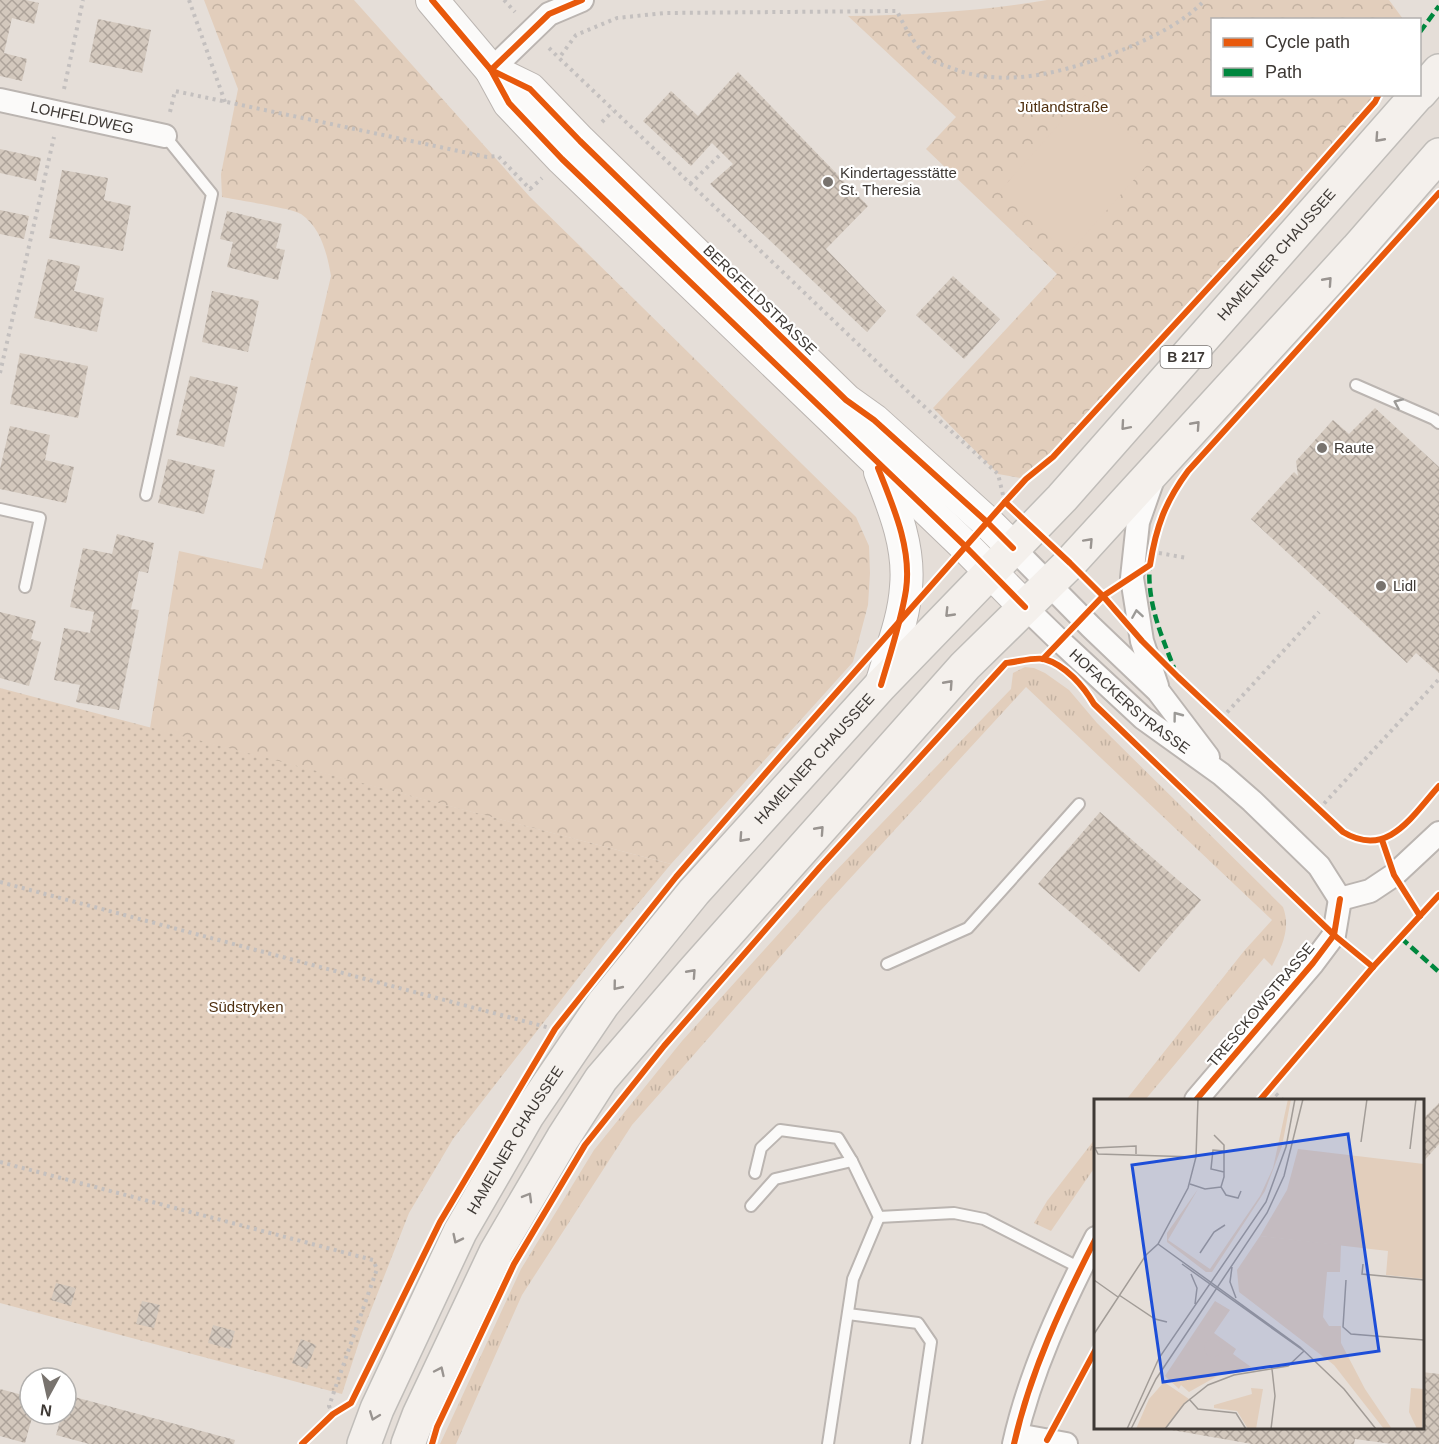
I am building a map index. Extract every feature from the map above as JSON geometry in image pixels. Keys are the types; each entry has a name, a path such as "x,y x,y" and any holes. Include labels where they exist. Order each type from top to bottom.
{"main road":[{"name":"HAMELNER CHAUSSEE","path":"1421,92 1439,71"},
{"name":"HAMELNER CHAUSSEE","path":"364,1444 377,1409 460,1232 527,1116 603,1004 694,892 881,685 952,609 1062,498 1417,96"},
{"path":"408,1444 419,1415 496,1252 563,1138 602,1079 685,981 965,666 1048,584 1157,469 1357,249 1439,155"}],"street":[{"name":"BERGFELDSTRASSE","path":"432,0 491,70 530,89 571,150 876,462 991,572"},
{"path":"491,70 549,14 582,0"},
{"name":"LOHFELDWEG","path":"0,100 165,136"},
{"name":"BERGFELDSTRASSE","path":"571,150 846,400 874,420 987,522 1048,584"},
{"path":"876,462 898,520 906,564 904,599 881,685"},
{"name":"HOFACKERSTRASSE","path":"1157,469 1138,522 1131,578 1142,641 1158,690"},
{"name":"HOFACKERSTRASSE","path":"991,572 1059,641 1143,718 1221,774 1319,866 1340,899"},
{"name":"HOFACKERSTRASSE","path":"1048,584 1158,690 1221,774"},
{"path":"1340,899 1370,891 1394,875 1439,833"},
{"name":"TRESCKOWSTRASSE","path":"1198,1099 1314,963 1334,935 1340,899"},
{"path":"1066,1444 1016,1439 1035,1374 1064,1300 1094,1240"}],"lane":[{"path":"146,495 212,194 165,136"},
{"path":"1356,385 1434,418 1439,423"},
{"path":"0,509 40,518 25,587"},
{"path":"887,964 968,928 1079,804"},
{"path":"755,1173 762,1148 780,1130 838,1138 852,1161 879,1217 853,1279 828,1444"},
{"path":"751,1206 775,1179 852,1161"},
{"path":"879,1217 954,1213 984,1219 1080,1268"},
{"path":"848,1314 918,1323 931,1342 916,1444"}],"path":[{"path":"0,373 83,0"},
{"path":"189,0 225,103"},
{"path":"1005,502 998,474 904,388 559,58 576,35 617,18 665,12 897,11 908,33 932,60 965,74 1007,77 1038,75 1067,69 1107,56 1165,30 1195,11 1205,0"},
{"path":"165,136 175,91 487,156 498,156 530,189 613,111"},
{"path":"690,184 722,153"},
{"path":"1171,555 1187,558"},
{"path":"1222,718 1319,612"},
{"path":"1319,809 1439,679"},
{"path":"0,882 555,1029"},
{"path":"1270,1089 1281,1099"},
{"path":"0,1162 373,1260 377,1269 329,1406 333,1414"}],"green space":[{"path":"204,0 354,0 530,197 856,517 869,546 870,573 868,605 853,662 671,864 150,728 179,551 262,569 331,276 325,250 318,234 314,226 301,214 222,197 221,174 238,89"},
{"name":"Jütlandstraße","path":"1047,0 1389,0 1402,18 1211,18 1211,96 1378,96 1279,211 1053,457 1026,479 998,474 933,408 1057,274 926,149 956,117 848,16 948,12"},
{"path":"1085,95 1154,157 1068,254 999,192"},
{"path":"1025,667 1034,668 1069,690 1097,723 1283,907 1286,930 1272,966 1264,958 1146,1099 1127,1099 1244,951 1272,920 1026,687 822,909 632,1125 522,1295 456,1444 440,1444 521,1269 594,1150 682,1041 828,879 1011,689 1013,673"},
{"name":"Südstryken","path":"0,688 671,864 606,942 453,1139 409,1213 362,1333 342,1394 0,1303"},
{"path":"1094,1140 1094,1168 1051,1231 1034,1223 1047,1201"}],"building":[{"path":"0,0 26,0 39,3 34,24 12,18 4,53 27,59 22,81 0,76"},
{"path":"98,19 151,30 142,73 89,62"},
{"path":"738,72 868,206 826,249 886,311 867,332 710,184 733,164 712,143 691,166 643,121 671,91 698,116"},
{"path":"0,149 41,158 36,181 0,173"},
{"path":"62,170 108,178 104,200 131,206 123,251 49,238"},
{"path":"0,210 29,216 24,239 0,234"},
{"path":"227,211 282,224 276,248 285,250 278,280 227,267 233,242 220,239"},
{"path":"48,259 80,266 74,291 104,298 97,332 34,318"},
{"path":"953,276 1000,319 964,359 916,315"},
{"path":"212,291 259,301 248,352 202,342"},
{"path":"20,353 88,366 78,418 10,404"},
{"path":"190,376 238,387 224,447 176,435"},
{"name":"Lidl","path":"1375,408 1439,467 1439,673 1416,653 1407,663 1251,519 1294,472 1298,476 1296,461 1333,420 1349,434"},
{"path":"10,426 50,435 45,460 74,467 66,503 0,489 0,469"},
{"path":"168,459 215,470 204,514 158,503"},
{"path":"117,534 154,543 148,573 139,571 131,609 139,610 119,710 76,702 80,685 54,680 64,628 90,633 94,612 70,607 83,548 112,554"},
{"path":"0,612 36,621 31,639 41,642 29,686 0,678"},
{"path":"1100,812 1201,900 1139,972 1038,884"},
{"path":"1439,1103 1439,1144 1424,1161 1424,1118"},
{"path":"56,1283 76,1288 71,1306 51,1300"},
{"path":"142,1301 160,1305 154,1328 136,1324"},
{"path":"213,1325 235,1331 230,1349 208,1343"},
{"path":"301,1339 316,1345 307,1369 292,1363"},
{"path":"1424,1372 1439,1374 1439,1444 1392,1444 1355,1439 1354,1444 1252,1444 1166,1429 1424,1429"},
{"path":"0,1389 18,1394 18,1426 30,1426 25,1443 0,1436"},
{"path":"78,1398 235,1440 234,1444 89,1444 56,1435 59,1426 78,1426"}],"marked path":[{"path":"1421,31 1439,6"},
{"path":"1150,561 1152,603 1174,668"},
{"path":"1401,938 1439,972"}],"cycle path":[{"path":"432,0 491,70 509,103 562,159 965,546 1025,607"},
{"path":"491,70 549,14 582,0"},
{"path":"491,70 530,89 580,141 846,400 874,420 1013,548"},
{"path":"302,1444 333,1414 351,1403 440,1222 555,1029 676,877 1005,502 1026,479 1053,457 1279,211 1378,96"},
{"path":"1043,659 1103,596 1150,565 1163,515 1173,493 1188,471 1439,193"},
{"path":"878,468 900,528 907,574 901,614 881,685"},
{"path":"1005,502 1103,596 1142,641 1178,677 1343,832 1359,839 1373,840 1386,837 1409,821 1439,786"},
{"path":"432,1444 437,1427 514,1264 585,1145 664,1046 820,867 1006,663 1044,659 1067,671 1080,684 1094,704 1334,935 1373,967"},
{"path":"1382,840 1394,875 1420,916"},
{"path":"1261,1099 1373,967 1439,895"},
{"path":"1197,1099 1313,963 1334,935 1340,899"},
{"path":"1014,1444 1029,1391 1048,1339 1094,1242"},
{"path":"1047,1440 1094,1353"}],"place":[{"name":"Kindertagesstätte St. Theresia","path":"828,182"},
{"name":"Raute","path":"1322,448"},
{"name":"Lidl","path":"1381,586"}]}
